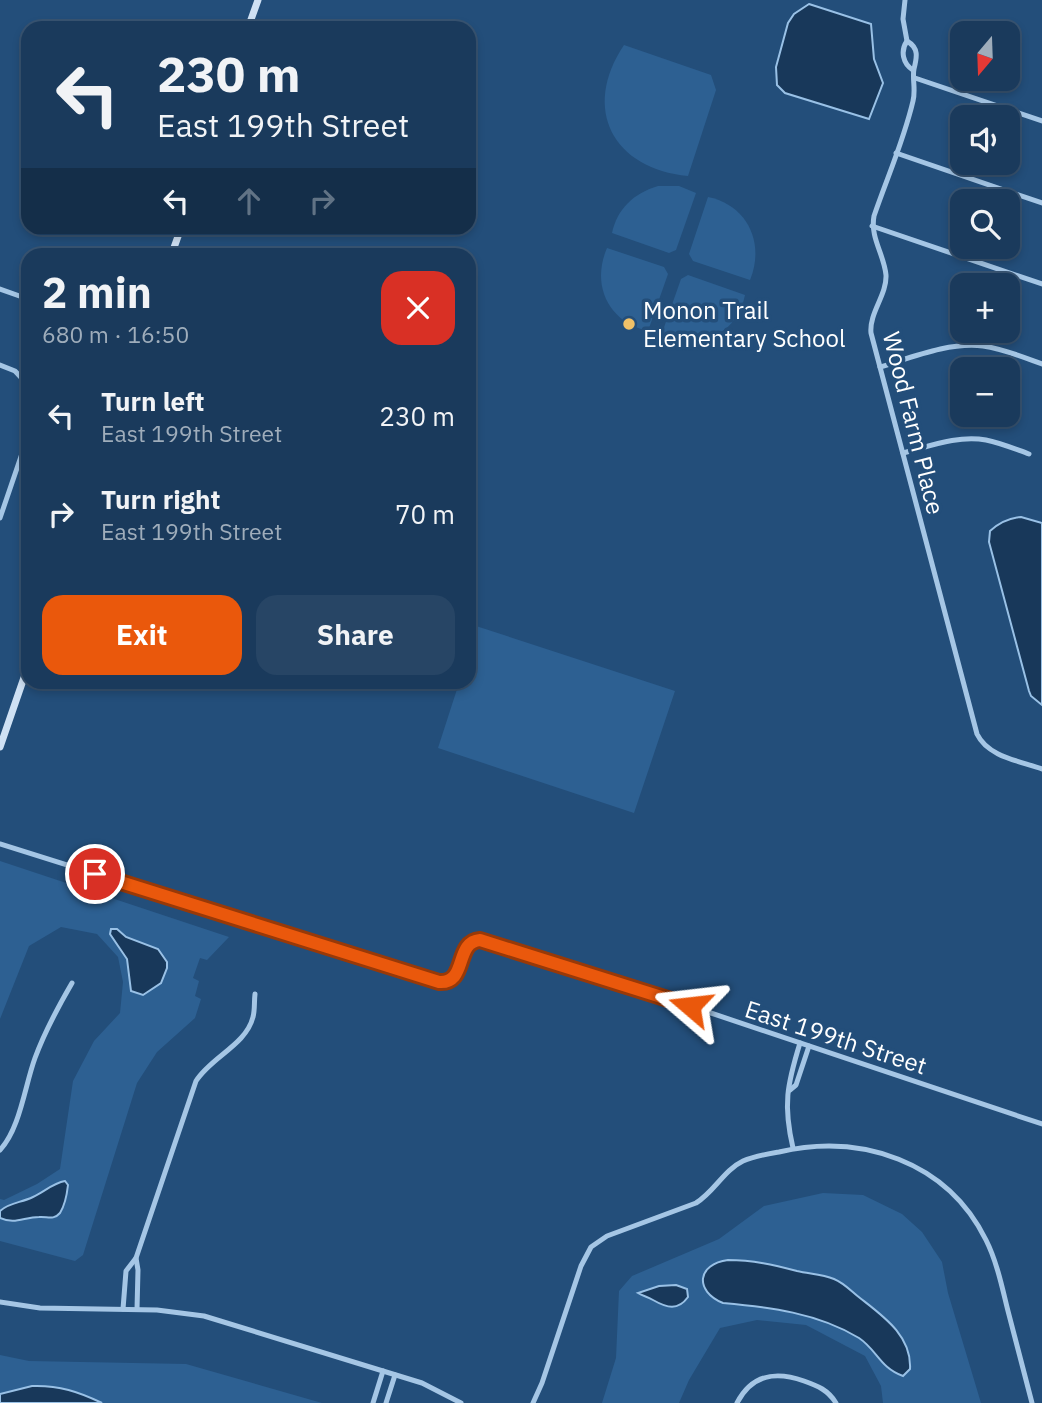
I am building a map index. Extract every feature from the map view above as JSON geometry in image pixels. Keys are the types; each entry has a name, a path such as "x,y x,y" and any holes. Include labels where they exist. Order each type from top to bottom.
{"street":[{"path":"250,21 258,0"},
{"path":"905,0 903,19 907,41 904,58 907,65 914,69"},
{"path":"907,41 913,45 917,54 914,100 872,226 1042,284"},
{"path":"915,78 1042,121"},
{"path":"896,153 1042,203"},
{"name":"Wood Farm Place","path":"872,226 886,273 870,329 977,734 984,745 997,754 1042,769"},
{"path":"0,289 21,296"},
{"path":"880,367 946,348 976,346 1004,351 1042,364"},
{"path":"0,365 15,371 21,377"},
{"path":"903,453 951,440 971,438 991,441 1029,454"},
{"path":"0,518 21,456"},
{"path":"0,747 21,686"},
{"name":"East 199th Street","path":"0,844 439,982 447,982 455,977 466,947 480,940 1042,1124"},
{"path":"0,1150 12,1132 44,1035 72,983"},
{"path":"123,1309 126,1271 136,1258 197,1081 210,1063 246,1032 253,1017 254,994"},
{"path":"793,1148 786,1112 790,1090 788,1082 800,1043"},
{"path":"790,1090 796,1085 809,1046"},
{"path":"533,1403 580,1266 590,1247 607,1236 696,1203 732,1168 746,1160 793,1148 834,1145 878,1151 915,1166 953,1195 975,1222 992,1252 1032,1403"},
{"path":"136,1258 137,1310"},
{"path":"0,1302 40,1308 172,1311 220,1320 422,1383 461,1403"},
{"path":"373,1403 383,1371"},
{"path":"737,1403 756,1380 777,1374 820,1387 836,1403"},
{"path":"386,1403 395,1375"}],"shaded area":[{"path":"809,4 871,24 874,59 883,83 869,119 785,93 777,85 776,67 788,23 794,14"},
{"path":"624,45 711,75 716,90 688,176 662,171 640,162 623,148 612,132 606,113 605,91 611,69"},
{"path":"658,186 679,186 696,193 676,250 669,253 612,233 622,209 641,193"},
{"path":"708,197 734,208 750,228 755,253 750,280 693,261 689,254"},
{"path":"607,248 664,267 668,274 648,331 622,319 606,300 601,275"},
{"path":"688,275 745,295 741,309 725,330 702,340 689,342 661,336 681,279"},
{"path":"1021,517 1042,523 1042,705 1029,691 989,542 993,528"},
{"path":"476,626 675,691 634,813 438,748 457,689 476,689"},
{"path":"0,861 229,937 207,960 200,958 193,978 199,981 195,996 201,999 195,1018 157,1052 137,1083 83,1255 75,1261 0,1241 0,1199 4,1200 37,1184 60,1169 73,1081 94,1041 120,1013 123,982 118,957 97,934 61,927 29,946 0,1019"},
{"path":"111,929 117,929 126,937 158,949 167,962 161,983 143,995 131,991 127,959 110,934"},
{"path":"65,1181 68,1185 62,1210 52,1218 34,1217 15,1221 0,1218 0,1211 4,1208"},
{"path":"823,1193 863,1195 902,1214 922,1232 942,1262 948,1293 981,1403 883,1403 881,1386 865,1356 806,1325 757,1320 720,1328 689,1380 679,1403 602,1403 616,1358 619,1291 632,1276 719,1239 764,1206"},
{"path":"728,1260 772,1265 825,1276 841,1283 894,1328 906,1347 910,1369 903,1376 895,1373 859,1338 827,1323 775,1309 723,1303 714,1298 704,1285 705,1272 710,1267"},
{"path":"676,1285 687,1289 688,1297 672,1307 638,1293 659,1286"},
{"path":"0,1355 29,1361 186,1364 322,1403 0,1403"},
{"path":"32,1386 68,1390 102,1403 0,1403 0,1394"}],"place":[{"name":"Monon Trail Elementary School","path":"629,324"}],"route":[{"path":"95,874 443,983 455,977 468,944 480,940 690,1006"}]}
